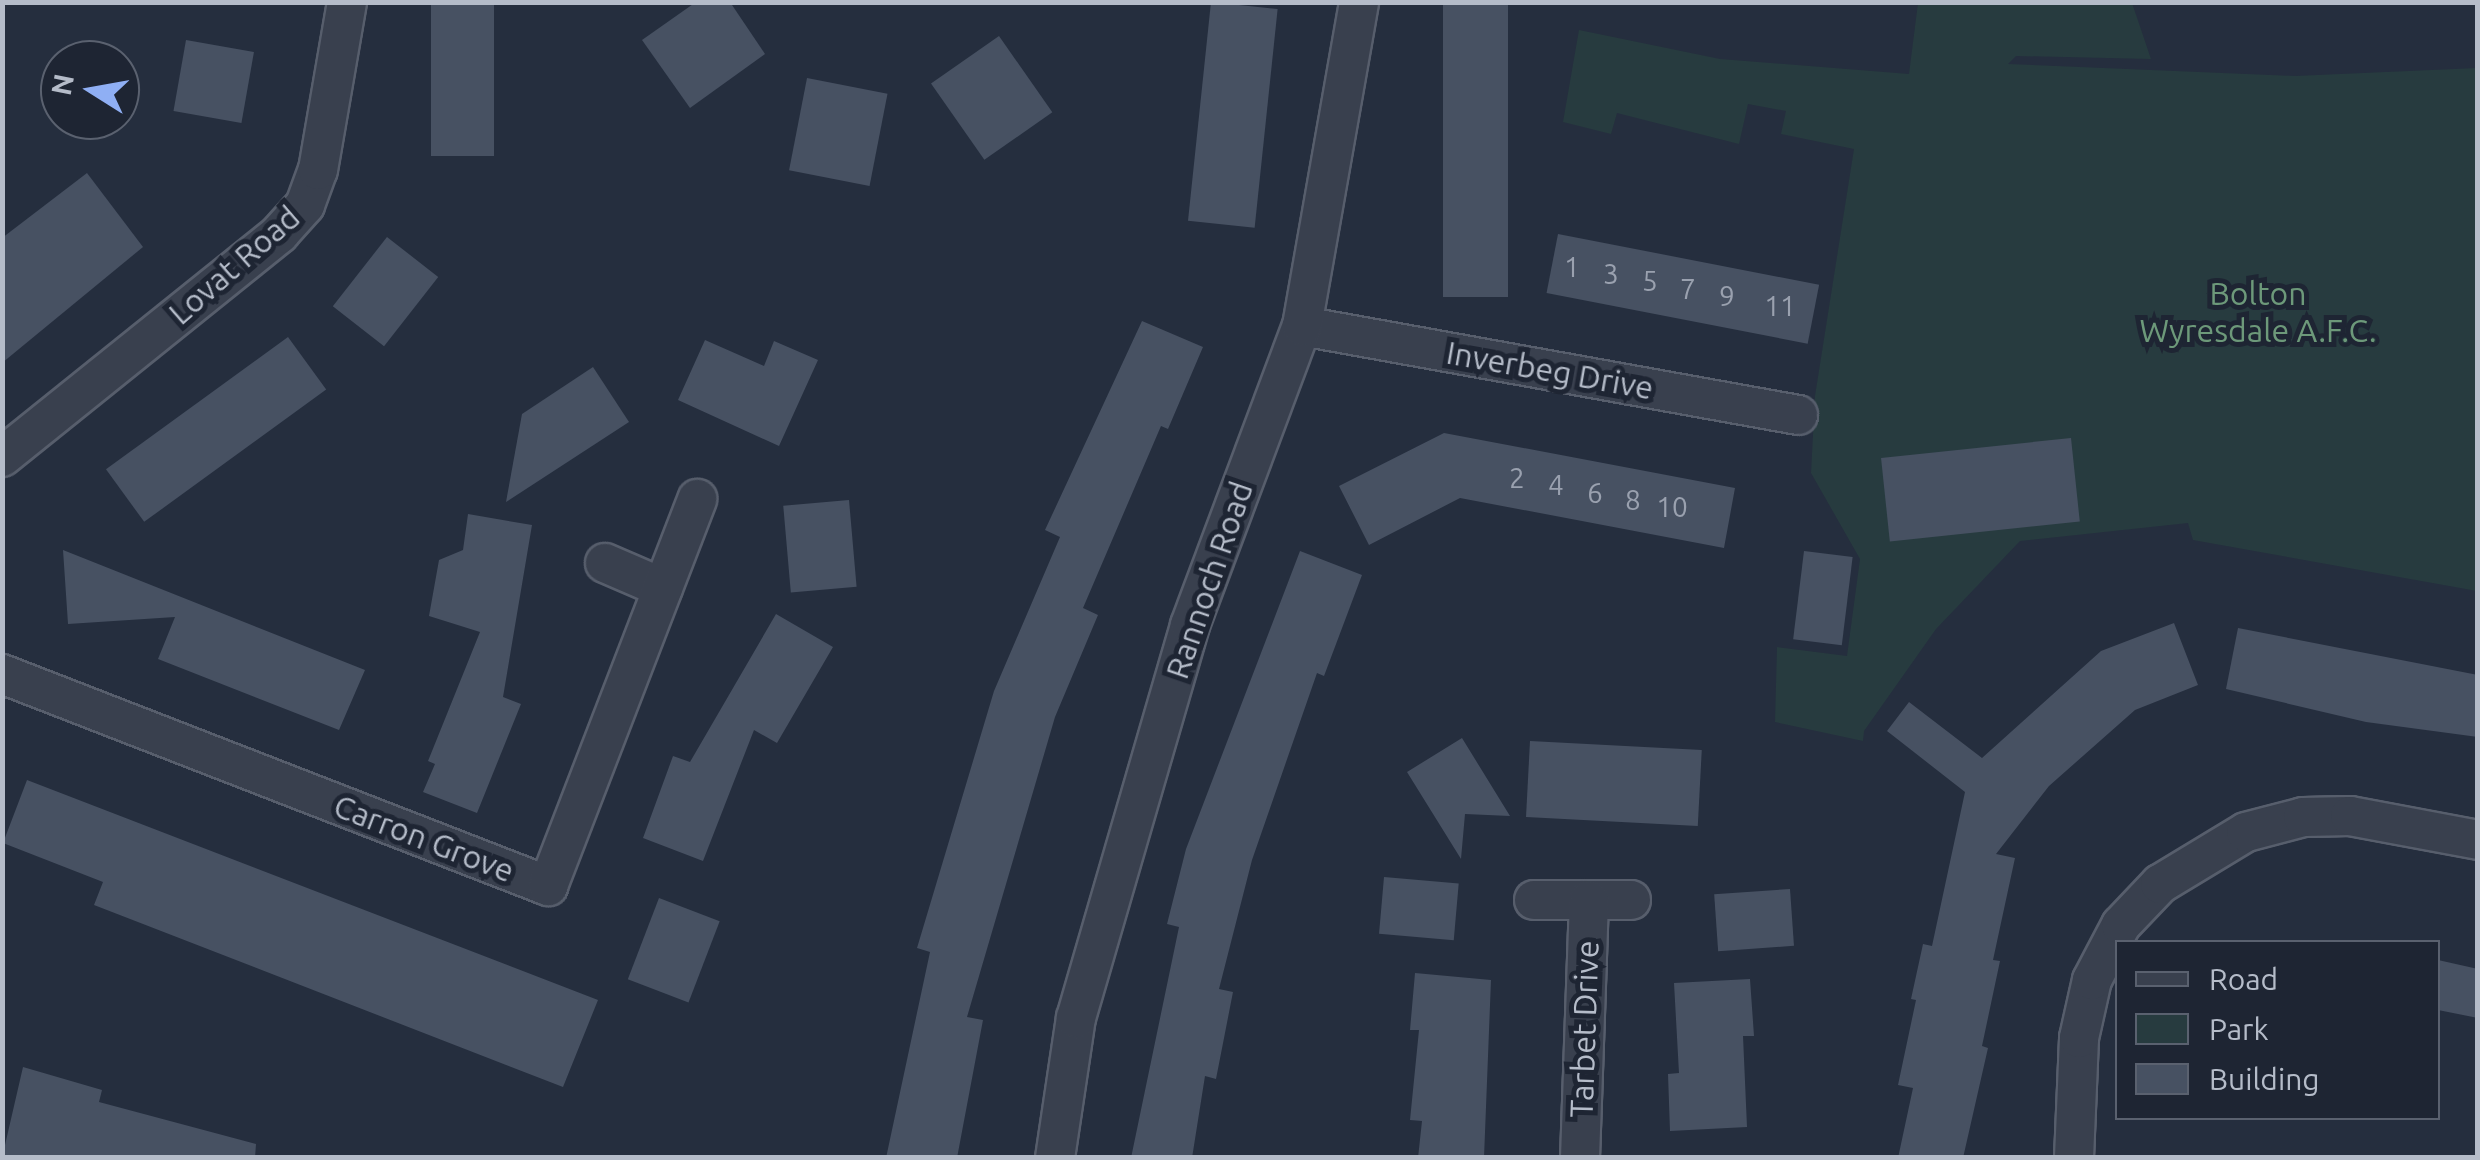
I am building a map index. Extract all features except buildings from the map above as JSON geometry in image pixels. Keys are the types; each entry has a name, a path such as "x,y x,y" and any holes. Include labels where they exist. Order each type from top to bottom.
{"street":[{"name":"Lovat Road","path":"2,456 280,234 305,205 318,170 347,2"},
{"name":"Rannoch Road","path":"1055,1158 1076,1018 1190,625 1302,326 1359,2"},
{"name":"Inverbeg Drive","path":"1302,326 1798,414"},
{"name":"Carron Grove","path":"2,674 548,886 697,499"},
{"path":"605,564 663,588"},
{"path":"2074,1158 2079,1038 2092,980 2121,925 2160,884 2246,832 2303,817 2350,816 2478,840"},
{"name":"Tarbet Drive","path":"1534,900 1632,900"},
{"name":"Tarbet Drive","path":"1580,1158 1589,900"}],"green space":[{"name":"Bolton Wyresdale A.F.C.","path":"1918,3 2132,3 2151,59 2016,56 2008,64 2295,76 2477,68 2477,591 2193,540 2188,523 2020,541 1936,629 1864,731 1863,741 1775,722 1777,647 1847,656 1860,559 1811,473 1815,396 1854,149 1781,134 1786,111 1748,104 1739,144 1617,113 1611,134 1563,122 1579,30 1720,59 1909,74"}]}
